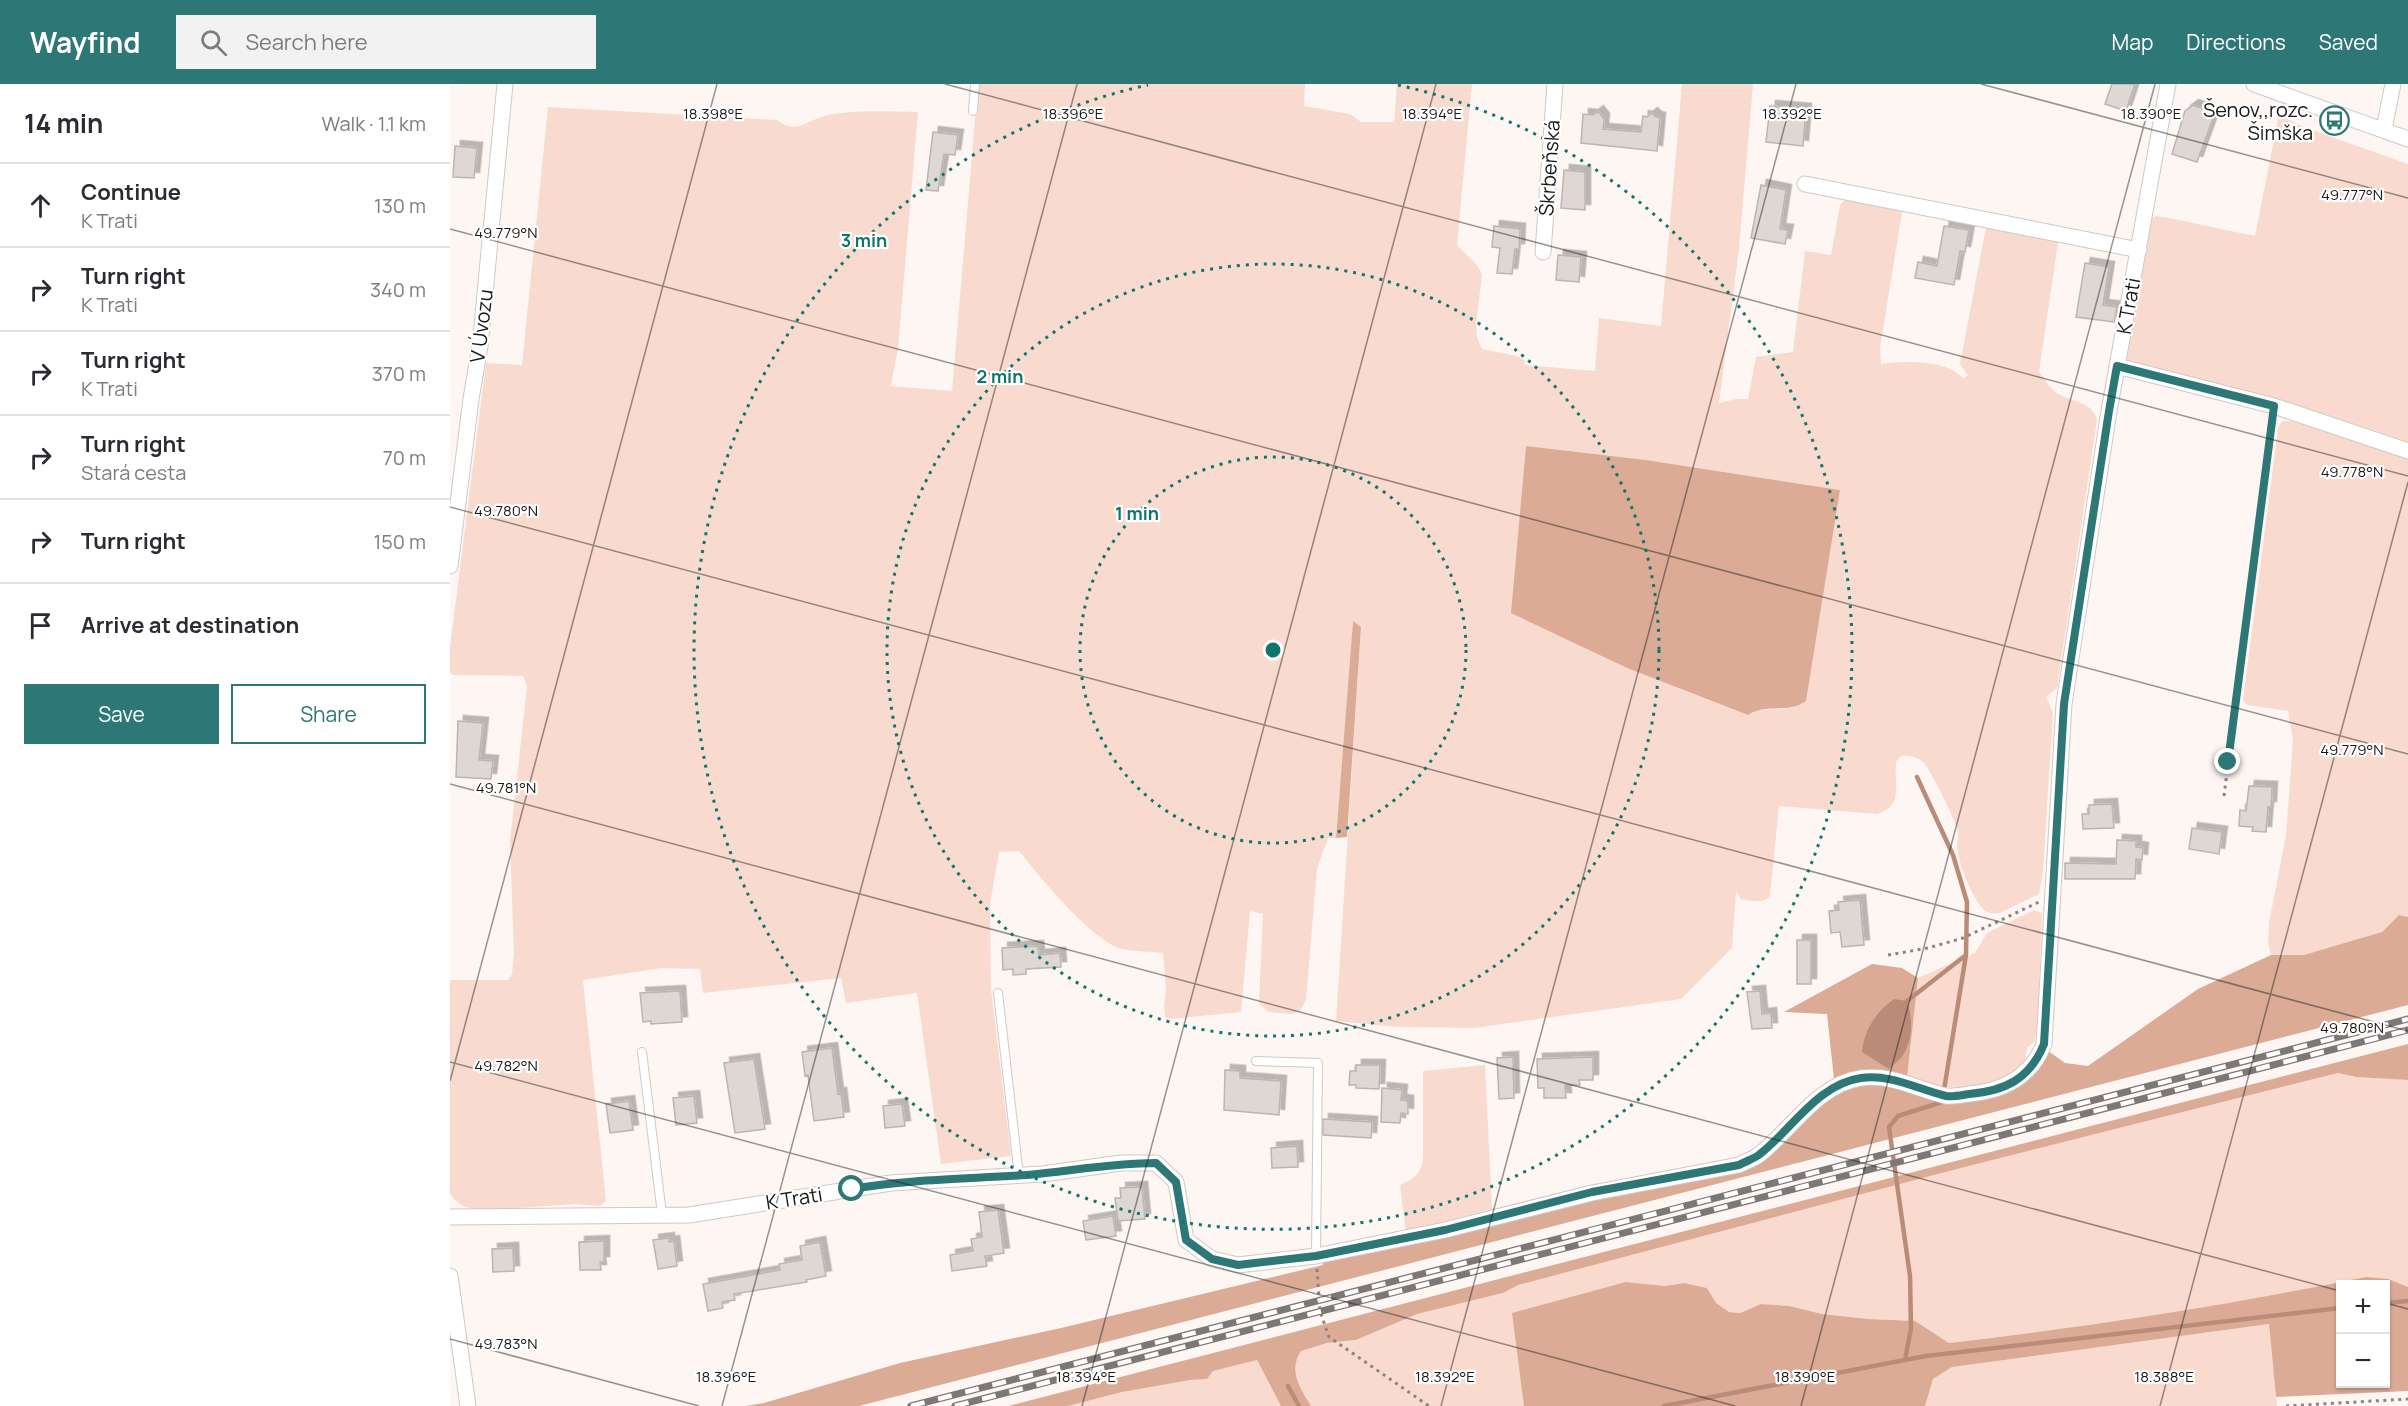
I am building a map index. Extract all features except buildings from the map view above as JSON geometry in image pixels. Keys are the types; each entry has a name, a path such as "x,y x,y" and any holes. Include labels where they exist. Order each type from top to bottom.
{"street":[{"name":"V Úvozu","path":"450,566 480,346 505,84"},
{"name":"Škrbeňská","path":"1544,252 1555,84"},
{"name":"K Trati","path":"450,1217 689,1215 891,1183 1018,1176 1121,1163 1156,1163 1176,1182 1186,1240 1212,1259 1238,1265 1316,1256 1445,1230 1592,1192 1739,1165 1758,1156 1822,1095 1842,1083 1860,1078 1876,1077 1904,1082 1948,1096 1986,1093 2008,1086 2023,1076 2034,1064 2044,1044 2064,704 2109,411 2168,84"},
{"path":"2254,84 2408,138"},
{"path":"2384,129 2393,84"},
{"name":"K Trati","path":"1805,184 2139,250"},
{"path":"2117,366 2274,406 2408,451"},
{"path":"450,1275 468,1406"}],"lane":[{"path":"973,111 975,84"},
{"path":"998,993 1018,1176"},
{"path":"642,1052 662,1214"},
{"path":"1256,1060 1318,1063 1316,1256"}],"path":[{"path":"2224,796 2274,406"},
{"path":"1888,954 1928,948 1963,938 2051,896"},
{"path":"1316,1256 1318,1300 1329,1337 1429,1406"},
{"path":"2286,1406 2408,1399"}],"shaded area":[{"path":"978,84 1305,84 1304,106 1350,114 1361,122 1394,122 1397,84 1472,84 1457,245 1476,264 1482,274 1476,325 1477,337 1482,349 1517,356 1524,360 1525,365 1595,371 1599,318 1661,326 1682,84 1753,84 1739,249 1719,403 1748,399 1756,357 1793,352 1805,251 1831,255 1840,205 1849,195 1903,206 1880,348 1881,364 1908,362 1936,364 1964,378 1968,375 1960,364 1987,222 2059,236 2039,372 2055,392 2087,406 2095,414 2097,420 2057,688 2046,697 2053,713 2043,871 2039,894 2000,913 1989,913 1982,907 1963,872 1958,853 1956,826 1937,784 1923,762 1913,757 1901,756 1896,762 1894,800 1891,806 1877,814 1779,806 1770,896 1760,901 1741,899 1736,891 1732,948 1681,999 1474,1028 1398,1027 1336,1021 1361,627 1353,622 1336,838 1328,838 1317,869 1306,1000 1300,1011 1291,1014 1268,1012 1259,1003 1263,914 1250,911 1241,1012 1170,1019 1165,1017 1166,990 1163,953 1127,950 1110,944 1067,906 1019,851 999,852 990,904 991,989 1011,1156 941,1164 917,993 846,1003 841,978 703,993 700,969 661,968 583,980 606,1201 600,1206 576,1204 487,1210 461,1205 450,1193 450,980 508,980 512,974 514,953 510,841 527,686 523,676 453,675 450,672 450,647 486,363 522,365 548,107 777,120 796,127 818,118 848,112 918,112 898,349 889,386 952,391","holes":["1526,446 1646,460 1840,490 1785,709 1755,710 1748,715 1627,668 1512,613"]},
{"path":"2279,114 2301,126 2408,164 2408,444 2127,361 2124,356 2151,219 2156,216 2169,218 2255,236"},
{"path":"2282,421 2299,421 2408,456 2408,917 2399,915 2382,932 2304,955 2271,955 2268,942 2269,923 2286,835 2293,740 2288,711 2247,705 2243,700 2278,428"},
{"path":"1526,446 1646,460 1840,490 1806,701 1792,707 1755,711 1748,715 1627,668 1511,613"},
{"path":"1353,621 1361,627 1347,837 1336,838"},
{"path":"2034,910 2042,913 2038,1015 2035,1041 2027,1048 2024,1066 1995,1082 1967,1088 1939,1086 1907,1078 1918,978 1975,953 1987,933"},
{"path":"2399,915 2408,917 2408,1005 859,1406 745,1406 764,1403 900,1363 1061,1328 1323,1265 1323,1258 1595,1196 1733,1171 1827,1099 1849,1087 1872,1082 1916,1091 2019,1086 2036,1072 2047,1050 2065,1063 2088,1066 2198,989 2271,955 2304,955 2382,932"},
{"path":"1872,964 1902,968 1918,978 1907,1078 1869,1070 1834,1079 1827,1014 1784,1012"},
{"path":"1894,999 1907,1001 1911,1028 1906,1049 1900,1059 1889,1069 1862,1052 1865,1036 1872,1022"},
{"path":"2408,1044 2408,1080 2356,1077 2338,1073 1957,1169 1518,1285 1503,1293 1417,1314 1356,1340 1327,1343 1301,1351 1297,1358 1297,1379 1311,1406 1281,1406 1257,1360 1213,1371 1207,1379 1122,1392 1068,1406 1008,1406"},
{"path":"1485,1065 1492,1209 1406,1232 1400,1185 1415,1176 1423,1160 1423,1071"},
{"path":"2338,1073 2356,1077 2408,1080 2408,1287 2390,1283 2390,1280 2366,1277 2336,1280 2336,1283 2295,1292 2086,1327 1949,1343 1915,1321 1822,1314 1789,1306 1761,1304 1740,1313 1729,1312 1715,1303 1707,1288 1684,1283 1665,1286 1626,1282 1522,1386 1524,1406 1311,1406 1297,1379 1296,1366 1300,1351 1327,1343 1356,1340 1417,1314 1503,1293 1517,1285 1957,1169"},
{"path":"2366,1277 2388,1279 2408,1287 2408,1391 2276,1397 2269,1324 1952,1367 1933,1379 1925,1406 1524,1406 1512,1313 1626,1282 1665,1286 1684,1283 1707,1288 1716,1303 1729,1312 1740,1313 1761,1304 1789,1306 1822,1314 1915,1321 1949,1343 2210,1306 2336,1283 2336,1388 2390,1388 2390,1280 2350,1280"},
{"path":"2269,1324 2277,1406 1925,1406 1933,1379 1952,1367"},
{"path":"1257,1360 1281,1406 1068,1406 1154,1385 1207,1379 1213,1371"}],"waterway":[{"path":"1905,1360 1911,1328 1910,1276 1889,1127 1898,1116 1942,1102 1966,955 1967,902 1953,855 1917,777"},
{"path":"1907,1001 1966,955"},
{"path":"2390,1303 2408,1301"},
{"path":"1664,1406 1926,1356 2336,1308"},
{"path":"1288,1386 1299,1406"}],"railway":[{"path":"911,1406 2408,1019"},
{"path":"955,1406 2408,1030"}],"place":[{"name":"Šenov,,rozc. Šimška","path":"2334,120"}],"route":[{"path":"852,1189 891,1183 1043,1174 1121,1163 1156,1163 1176,1182 1186,1240 1212,1259 1238,1265 1316,1256 1445,1230 1592,1192 1739,1165 1758,1156 1822,1095 1842,1083 1860,1078 1876,1077 1904,1082 1948,1096 1986,1093 2008,1086 2023,1076 2034,1064 2044,1044 2058,766 2064,704 2117,366 2274,406 2228,762"}]}
